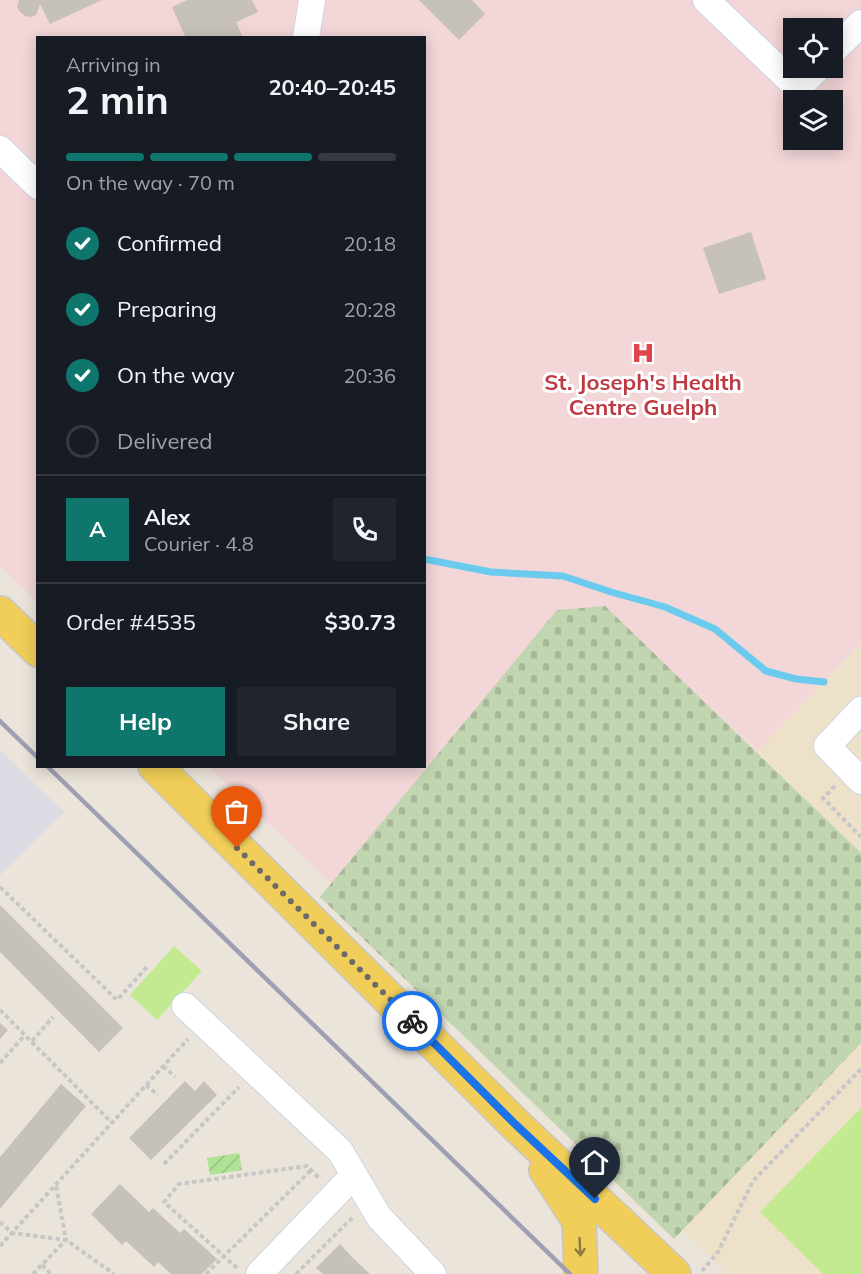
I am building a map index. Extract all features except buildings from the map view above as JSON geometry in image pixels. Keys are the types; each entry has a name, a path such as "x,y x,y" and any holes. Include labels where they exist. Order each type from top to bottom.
{"main road":[{"path":"0,613 36,648"},
{"path":"157,768 660,1269"},
{"path":"515,1124 579,1221 581,1274"}],"lane":[{"path":"306,36 312,0"},
{"path":"706,0 783,74"},
{"path":"843,41 861,23"},
{"path":"788,78 798,88 808,78"},
{"path":"0,149 36,184"},
{"path":"856,776 827,746 861,710"},
{"path":"194,1014 339,1151 379,1217 433,1274"},
{"path":"259,1274 353,1176"}],"path":[{"path":"856,776 823,798 861,837"},
{"path":"0,887 117,1000 147,967"},
{"path":"0,1010 109,1120"},
{"path":"0,1246 163,1066 194,1014"},
{"path":"32,1041 53,1017"},
{"path":"0,1063 24,1035"},
{"path":"163,1066 175,1077"},
{"path":"699,1274 718,1252 753,1181 861,1069"},
{"path":"164,1164 255,1072"},
{"path":"146,1085 158,1095"},
{"path":"244,1274 164,1202 179,1184 307,1166 334,1197"},
{"path":"206,1274 311,1170"},
{"path":"56,1184 66,1240"},
{"path":"296,1274 369,1201"},
{"path":"0,1222 12,1233 66,1240 114,1274"},
{"path":"33,1274 66,1240"},
{"path":"42,1265 51,1274"}],"shaded area":[{"name":"St. Joseph's Health Centre Guelph","path":"0,0 861,0 861,643 757,751 605,607 557,610 332,884 210,768 426,768 426,36 36,36 36,601 0,566"},
{"path":"861,643 861,853 757,751"},
{"path":"0,750 64,812 0,875"},
{"path":"861,1043 861,1274 728,1274 682,1230"}],"green space":[{"path":"605,606 861,853 861,1043 674,1239 320,897 557,610"},
{"path":"174,946 202,971 157,1020 130,995"},
{"path":"861,1108 861,1274 823,1274 760,1212"},
{"path":"239,1153 242,1170 210,1175 207,1158"}],"waterway":[{"path":"426,559 491,572 563,576 665,607 715,629 766,671 796,679 824,682"}],"railway":[{"path":"0,721 36,756"},
{"path":"49,768 570,1274"}],"way so far":[{"path":"237,848 412,1021"}],"place":[{"name":"St. Joseph's Health Centre Guelph","path":"643,353"}],"route":[{"path":"412,1021 515,1124 595,1199"}]}
